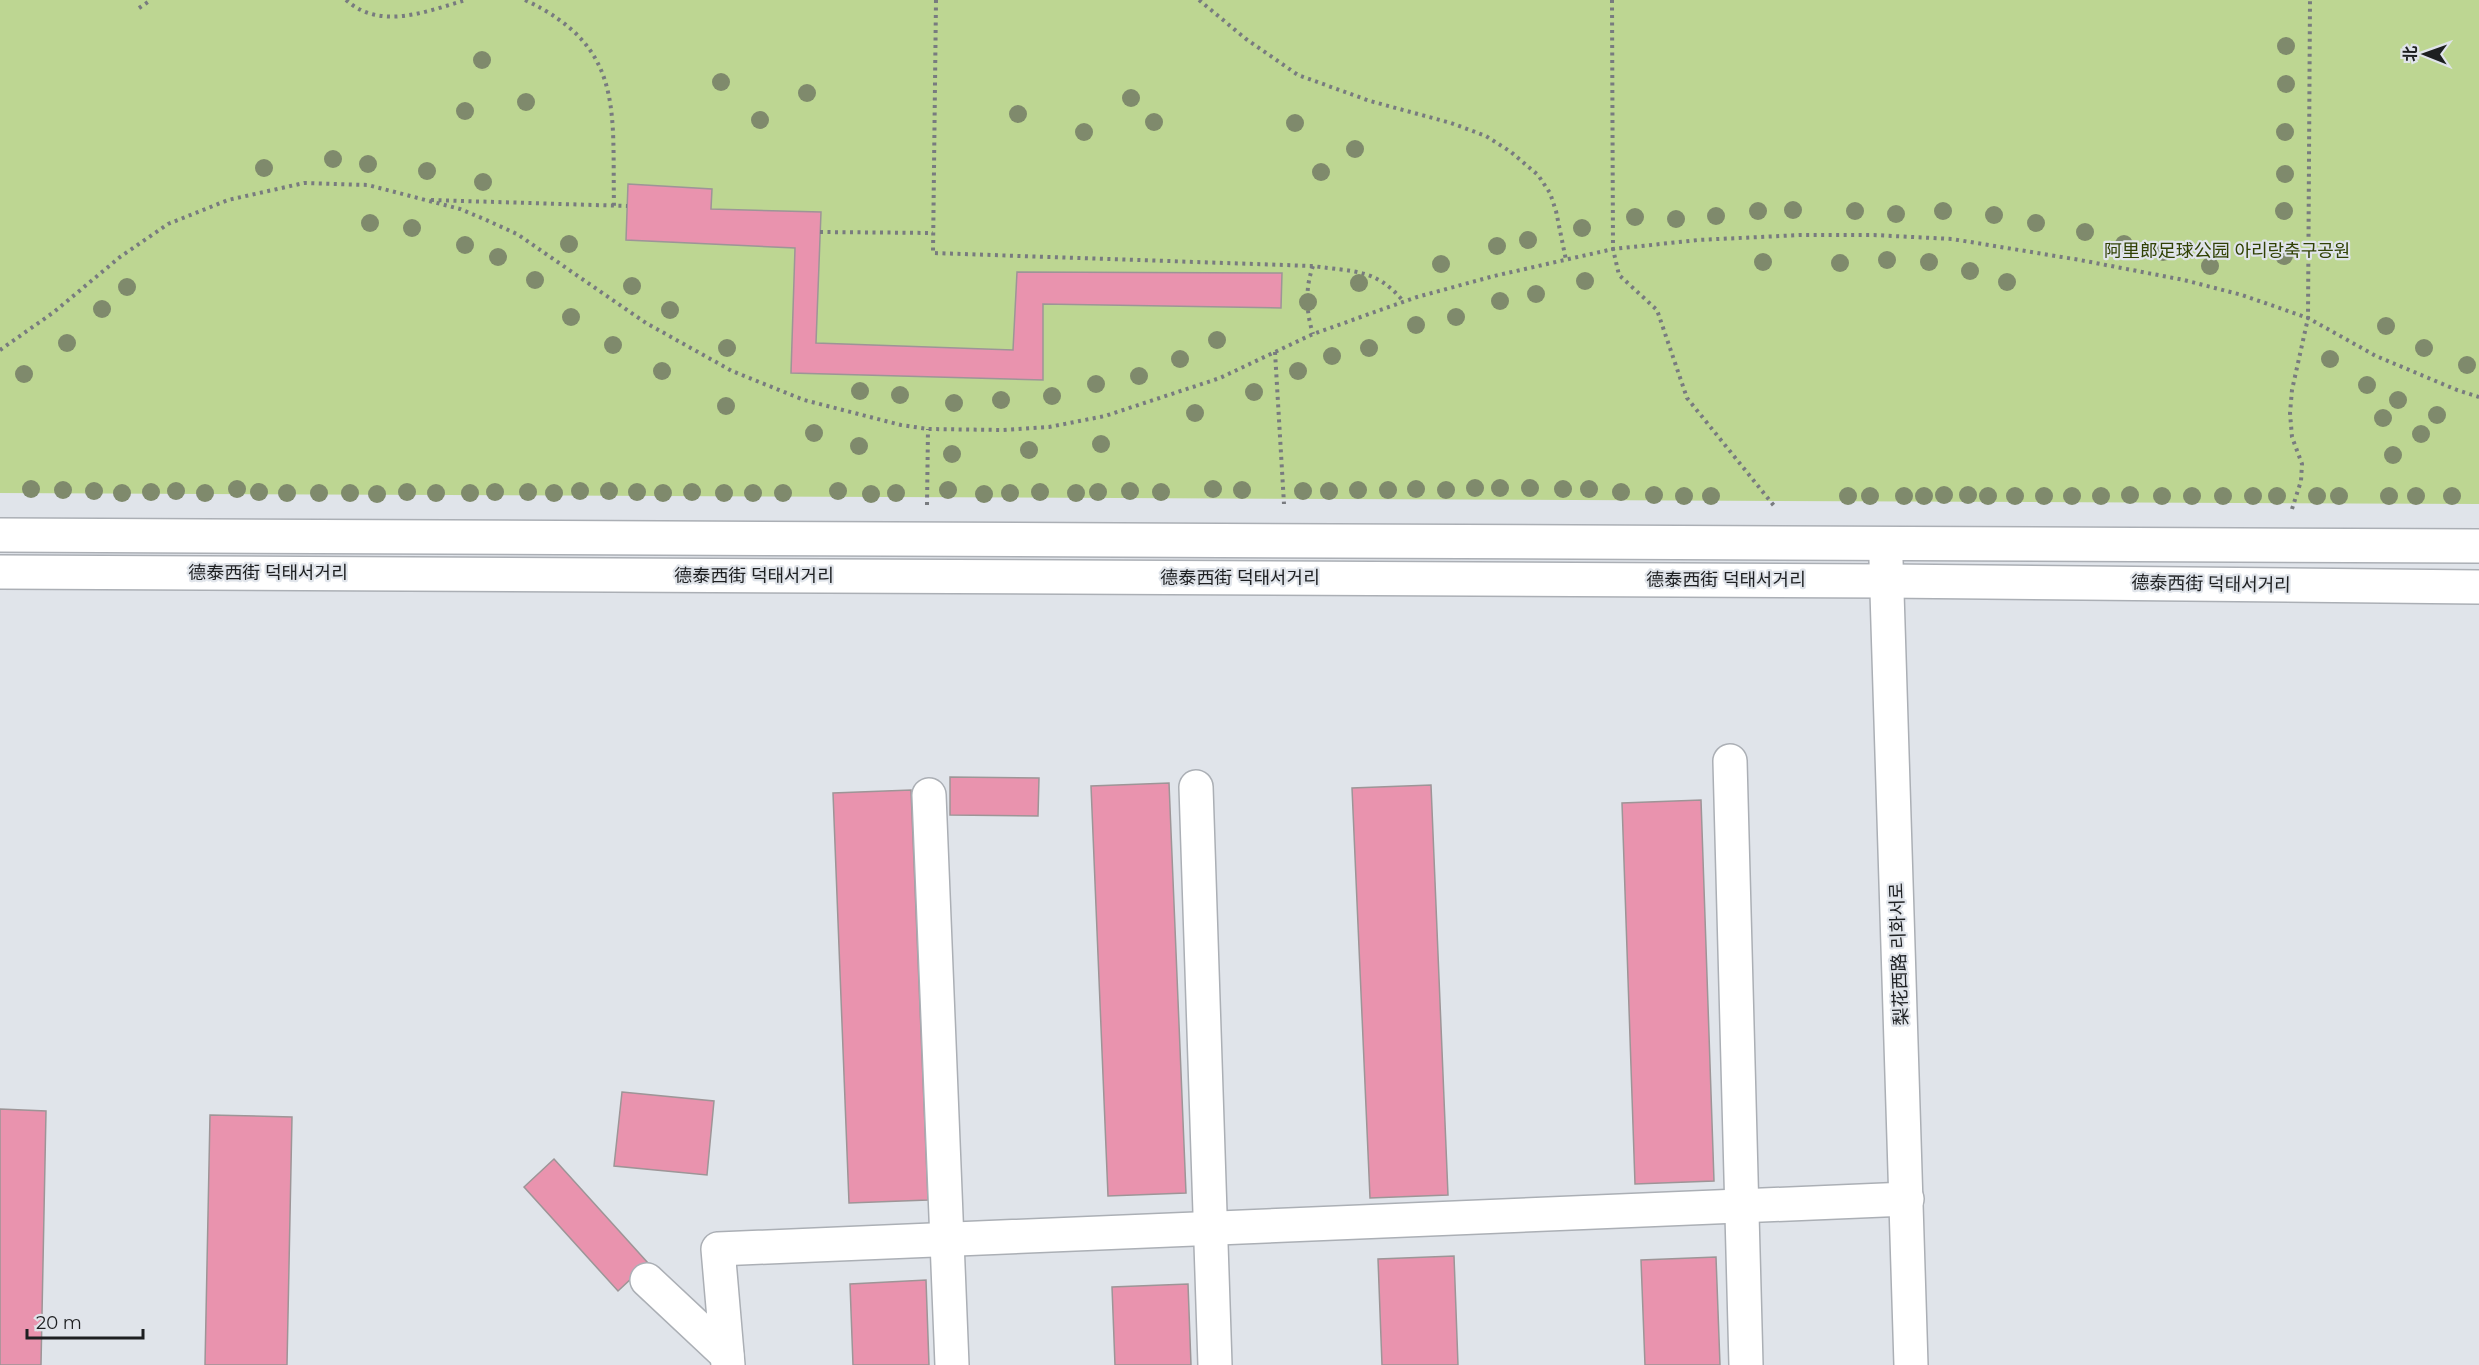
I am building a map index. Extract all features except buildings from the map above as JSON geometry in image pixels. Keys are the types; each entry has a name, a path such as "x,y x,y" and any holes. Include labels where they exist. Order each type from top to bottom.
{"street":[{"name":"德泰西街 덕태서거리","path":"0,535 2479,546"},
{"name":"梨花西路 리화서로","path":"1886,543 1911,1365"},
{"name":"德泰西街 덕태서거리","path":"0,572 1887,581 2479,587"},
{"path":"1730,761 1746,1365"},
{"path":"1196,787 1215,1365"},
{"path":"930,795 952,1365"},
{"path":"728,1360 717,1249 1907,1199"},
{"path":"647,1281 728,1360"}],"path":[{"path":"139,8 151,0"},
{"path":"346,0 355,8 386,17 409,17 466,0"},
{"path":"525,0 547,10 573,30 593,53 606,80 612,118 614,206"},
{"path":"936,0 933,253 1313,266 1377,277 1391,287 1403,302"},
{"path":"1198,0 1246,39 1298,75 1370,101 1451,123 1486,136 1511,152 1538,175 1550,193 1566,260"},
{"path":"1612,0 1613,249 1619,275 1657,310 1687,398 1779,513"},
{"path":"2290,515 2301,481 2302,464 2292,437 2291,401 2308,318 2310,0"},
{"path":"0,350 54,312 120,257 168,224 228,200 304,183 368,185 460,209 517,234 646,323 732,371 804,400 891,423 928,429 1050,428 1105,416 1220,378 1313,334 1403,302 1494,276 1613,249 1698,240 1801,235 1874,235 1952,239 2184,280 2308,318 2376,356 2479,397"},
{"path":"425,200 627,206"},
{"path":"820,232 933,233"},
{"path":"1313,266 1308,280 1307,317 1313,334"},
{"path":"1275,352 1284,510"},
{"path":"927,508 928,429"}],"green space":[{"name":"阿里郎足球公园 아리랑축구공원","path":"0,0 2479,0 2479,504 0,493"}]}
